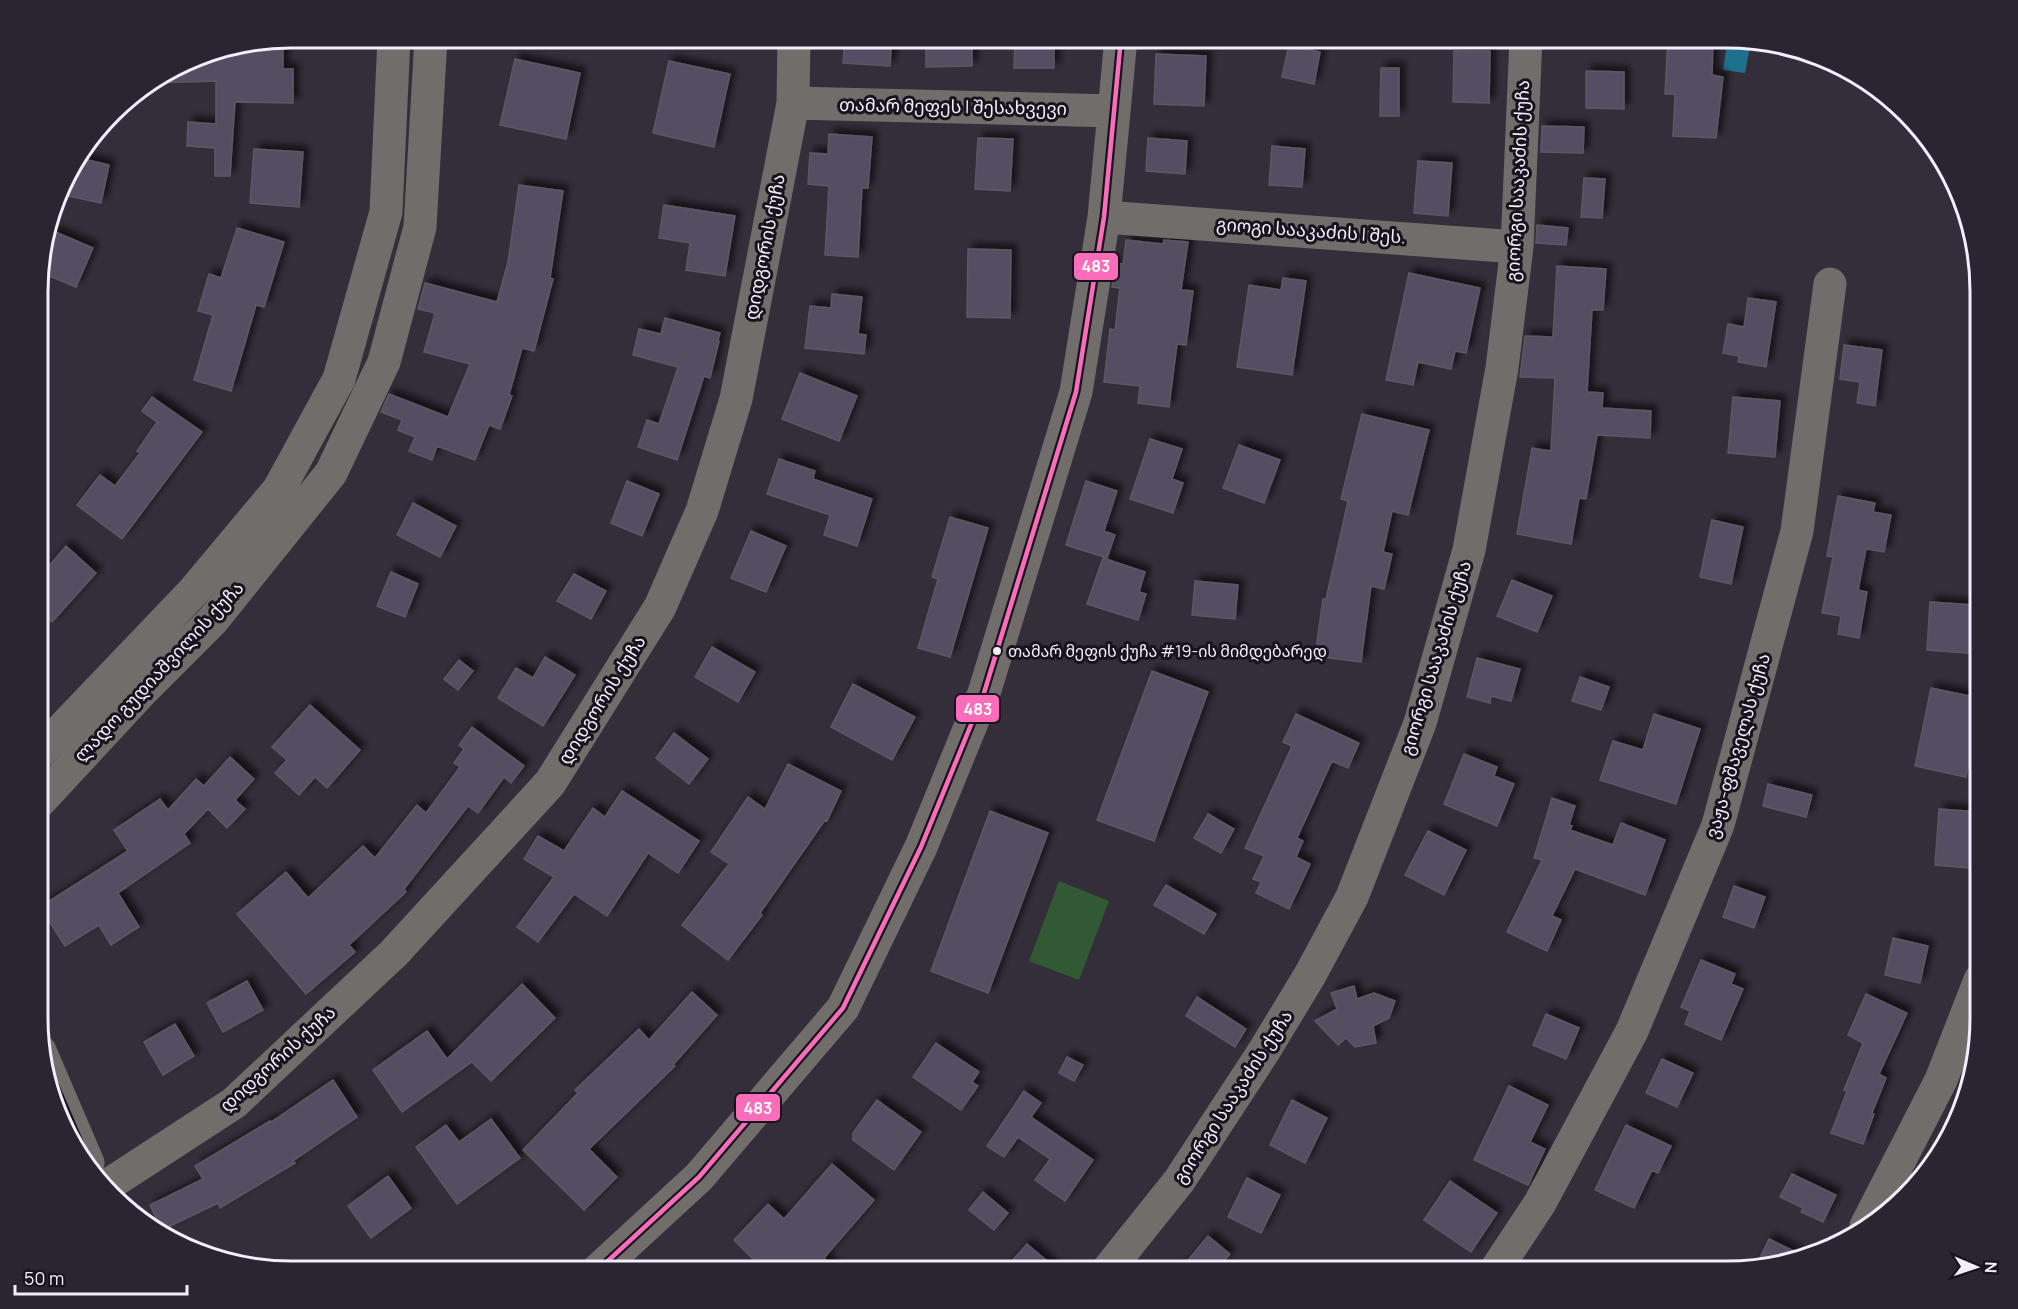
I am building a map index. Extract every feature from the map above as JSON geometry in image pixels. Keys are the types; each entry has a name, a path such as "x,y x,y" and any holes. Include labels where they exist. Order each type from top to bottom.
{"street":[{"name":"ლადო გუდიაშვილის ქუჩა","path":"48,792 85,753 131,680 192,593 279,489 339,379 386,212 393,48"},
{"name":"ლადო გუდიაშვილის ქუჩა","path":"50,741 213,620 331,473 384,362 420,228 430,48"},
{"name":"დიდგორის ქუჩა","path":"112,1182 234,1103 394,953 550,783 660,607 702,511 736,399 793,102 794,48"},
{"path":"608,1261 699,1176 843,1008 921,847 984,693 1076,392 1104,217 1120,48"},
{"name":"გიორგი სააკაძის ქუჩა","path":"1115,1261 1179,1181 1311,975 1352,897 1420,723 1469,550 1502,368 1517,246 1526,48"},
{"name":"თამარ მეფეს I შესახვევი","path":"793,102 1114,111"},
{"path":"387,170 424,170"},
{"name":"გიოგი სააკაძის I შეს.","path":"1104,217 1517,246"},
{"name":"ვაჟა-ფშაველას ქუჩა","path":"1502,1261 1540,1203 1632,1031 1718,825 1797,531 1830,284"},
{"path":"50,741 85,753"},
{"path":"1873,1212 1941,1080 1970,1006"}],"green space":[{"path":"1059,881 1109,901 1079,980 1029,961"}],"water":[{"path":"1726,48 1749,49 1745,73 1723,70"}],"building":[{"path":"283,48 283,69 293,69 293,103 235,102 230,176 215,176 215,148 187,146 188,122 216,124 216,81 166,83 198,66 228,56 259,50"},
{"path":"844,48 891,48 890,66 843,63"},
{"path":"926,48 972,48 972,66 926,67"},
{"path":"1015,48 1054,48 1054,68 1014,68"},
{"path":"1288,48 1320,52 1314,84 1282,77"},
{"path":"1667,48 1713,48 1712,75 1723,77 1716,138 1673,136 1675,94 1665,94"},
{"path":"1454,51 1490,51 1489,103 1453,102"},
{"path":"1156,54 1206,56 1204,106 1154,104"},
{"path":"515,59 580,73 566,139 500,125"},
{"path":"669,61 730,74 714,147 653,133"},
{"path":"1381,68 1399,68 1399,116 1380,116"},
{"path":"1586,71 1624,72 1624,109 1586,108"},
{"path":"1542,126 1584,127 1583,153 1541,152"},
{"path":"829,134 872,137 868,188 862,188 858,257 825,255 829,186 808,184 810,153 828,154"},
{"path":"978,138 1013,139 1010,191 975,189"},
{"path":"1148,138 1187,141 1185,174 1146,171"},
{"path":"1272,146 1305,149 1302,187 1269,185"},
{"path":"254,149 303,152 299,207 250,203"},
{"path":"87,160 109,165 101,203 67,196"},
{"path":"1418,161 1452,163 1448,216 1414,213"},
{"path":"1584,178 1605,179 1602,218 1581,217"},
{"path":"519,185 563,191 550,278 553,279 534,351 522,348 509,395 512,396 500,429 489,425 475,460 437,446 432,460 409,451 415,437 398,430 402,420 381,412 389,394 448,417 470,364 424,352 435,313 418,309 425,283 497,302 508,262"},
{"path":"664,205 735,216 725,276 686,270 690,243 659,238"},
{"path":"1537,225 1568,228 1566,245 1536,243"},
{"path":"237,228 284,242 264,307 256,305 231,391 194,380 213,315 198,311 209,274 221,278"},
{"path":"55,232 93,248 76,287 49,276"},
{"path":"1126,240 1163,244 1164,240 1188,242 1181,290 1193,291 1186,345 1177,344 1169,407 1138,403 1140,386 1104,382 1110,329 1115,330 1120,288 1112,287 1116,263 1123,264"},
{"path":"968,249 1011,250 1010,318 967,317"},
{"path":"1557,266 1606,269 1603,310 1592,310 1587,392 1603,393 1602,408 1651,411 1650,438 1597,435 1586,499 1579,498 1571,544 1517,534 1532,448 1551,451 1555,378 1520,377 1525,336 1553,337"},
{"path":"1409,273 1480,288 1466,353 1455,351 1451,369 1418,362 1413,385 1386,380"},
{"path":"1283,278 1306,281 1292,375 1237,367 1249,285 1281,290"},
{"path":"832,294 862,297 858,334 866,335 864,354 805,348 810,306 831,308"},
{"path":"1748,298 1776,302 1766,367 1738,362 1739,356 1723,353 1728,324 1744,327"},
{"path":"665,318 720,333 710,378 704,376 677,460 638,447 647,420 659,424 678,367 633,355 639,329 661,334"},
{"path":"1844,345 1882,350 1875,406 1857,403 1860,382 1840,379"},
{"path":"800,373 857,396 839,441 782,419"},
{"path":"152,397 202,432 122,539 77,505 100,475 115,486 140,453 137,451 157,422 142,411"},
{"path":"1733,397 1780,401 1775,457 1728,453"},
{"path":"1362,414 1429,430 1408,515 1392,511 1383,552 1392,554 1384,589 1371,586 1361,662 1315,656 1323,599 1326,599 1348,501 1341,499"},
{"path":"1150,439 1182,449 1172,479 1183,483 1173,513 1130,499"},
{"path":"1239,445 1280,460 1264,503 1223,488"},
{"path":"779,459 815,471 813,479 872,499 857,546 824,535 830,515 767,494"},
{"path":"627,481 659,494 642,536 611,523"},
{"path":"1086,481 1117,491 1104,531 1115,535 1107,558 1066,545"},
{"path":"1838,496 1875,503 1873,512 1891,515 1884,552 1866,549 1858,590 1867,592 1859,638 1838,634 1841,616 1822,613 1833,557 1827,556"},
{"path":"413,503 456,526 440,557 397,535"},
{"path":"950,517 988,528 950,657 918,648 938,579 932,577"},
{"path":"1712,520 1743,527 1731,584 1700,577"},
{"path":"751,531 786,546 766,592 731,578"},
{"path":"66,546 96,573 52,622 48,618 48,567"},
{"path":"1103,558 1145,572 1139,592 1146,594 1138,620 1087,604"},
{"path":"391,572 418,584 405,617 377,606"},
{"path":"574,574 606,591 591,619 557,601"},
{"path":"1512,580 1552,596 1537,632 1497,616"},
{"path":"1195,581 1238,585 1235,619 1192,615"},
{"path":"1930,602 1970,605 1970,653 1927,650"},
{"path":"712,647 755,672 738,702 695,677"},
{"path":"545,657 575,675 543,726 498,698 516,668 533,678"},
{"path":"1477,658 1520,669 1511,701 1491,696 1490,703 1467,697"},
{"path":"459,660 473,671 458,690 444,679"},
{"path":"1152,671 1208,692 1154,841 1097,820"},
{"path":"1580,677 1609,687 1601,710 1572,701"},
{"path":"853,684 915,717 892,760 831,727"},
{"path":"1931,688 1970,696 1970,758 1966,777 1915,766"},
{"path":"310,705 360,750 327,788 315,777 299,795 275,773 287,760 272,747"},
{"path":"1296,714 1359,743 1348,768 1332,761 1297,838 1303,841 1296,857 1310,864 1289,909 1256,893 1261,882 1253,879 1264,856 1245,848 1292,746 1283,742"},
{"path":"1654,714 1700,729 1676,804 1600,780 1613,741 1643,750"},
{"path":"472,727 524,766 511,783 504,777 478,813 468,806 404,889 406,892 349,945 355,952 306,994 237,914 286,872 308,898 363,846 375,858 417,805 426,813 460,767 454,763 464,749 459,745"},
{"path":"674,733 708,759 689,784 656,758"},
{"path":"1464,754 1497,767 1494,776 1514,784 1497,826 1444,804"},
{"path":"230,757 254,779 235,800 245,809 227,828 208,809 184,834 190,843 118,893 139,927 111,945 99,925 65,946 48,919 48,902 128,851 114,830 160,799 168,810 196,779 204,786"},
{"path":"788,764 841,791 827,821 825,820 760,913 762,915 728,960 682,925 729,864 711,852 748,797 765,809"},
{"path":"1768,784 1812,795 1806,817 1763,806"},
{"path":"622,791 699,841 678,873 648,853 607,916 574,894 538,942 517,927 554,877 524,859 538,836 564,851 593,808 605,817"},
{"path":"1552,798 1575,806 1569,825 1572,826 1570,830 1613,845 1621,823 1665,840 1645,895 1575,869 1552,916 1561,920 1547,951 1507,932 1542,860 1534,858"},
{"path":"1939,809 1970,811 1970,868 1935,865"},
{"path":"990,811 1048,833 988,993 931,971"},
{"path":"1208,814 1234,829 1221,853 1194,838"},
{"path":"1428,831 1466,850 1444,895 1405,875"},
{"path":"1166,885 1216,914 1204,934 1154,905"},
{"path":"1734,886 1765,897 1754,928 1723,917"},
{"path":"1893,938 1928,946 1920,983 1885,975"},
{"path":"1701,960 1735,974 1731,984 1743,989 1721,1040 1685,1024 1690,1011 1681,1007"},
{"path":"247,981 263,1010 223,1032 207,1003"},
{"path":"522,984 555,1018 491,1081 472,1062 402,1112 373,1070 427,1031 447,1059"},
{"path":"1354,986 1357,999 1374,993 1395,1001 1389,1018 1373,1026 1376,1043 1355,1047 1346,1038 1338,1045 1315,1021 1337,1009 1331,993"},
{"path":"692,992 717,1015 673,1065 675,1066 589,1149 617,1177 584,1210 523,1150 578,1093 575,1090 639,1029 649,1040"},
{"path":"1866,994 1907,1013 1879,1074 1886,1078 1863,1144 1831,1133 1847,1091 1844,1090 1863,1043 1848,1035"},
{"path":"1197,997 1246,1029 1235,1047 1186,1016"},
{"path":"1546,1014 1579,1028 1566,1059 1533,1045"},
{"path":"175,1024 194,1056 163,1075 144,1042"},
{"path":"936,1043 979,1072 972,1082 978,1086 961,1110 913,1077"},
{"path":"1067,1057 1083,1065 1074,1081 1059,1073"},
{"path":"1662,1059 1693,1073 1677,1107 1646,1093"},
{"path":"333,1080 357,1117 293,1161 295,1163 220,1208 218,1203 168,1227 158,1221 150,1205 203,1179 195,1166 271,1122"},
{"path":"1509,1086 1548,1105 1530,1142 1545,1149 1528,1185 1474,1160"},
{"path":"1024,1091 1041,1103 1031,1117 1093,1160 1065,1201 1035,1180 1050,1159 1018,1137 1004,1157 987,1146"},
{"path":"877,1100 921,1132 894,1170 853,1140 853,1133"},
{"path":"1292,1100 1327,1118 1305,1163 1270,1145"},
{"path":"491,1119 520,1158 457,1204 416,1147 446,1125 459,1142"},
{"path":"1626,1125 1671,1146 1658,1173 1652,1170 1634,1208 1595,1190"},
{"path":"832,1164 874,1200 824,1258 827,1261 755,1261 734,1240 768,1204 784,1219"},
{"path":"1792,1174 1836,1195 1823,1222 1801,1212 1803,1208 1780,1197"},
{"path":"388,1176 411,1208 371,1238 348,1206"},
{"path":"1247,1178 1280,1195 1261,1233 1228,1217"},
{"path":"1450,1181 1497,1213 1471,1252 1424,1220"},
{"path":"983,1192 1008,1213 994,1230 969,1210"},
{"path":"1208,1236 1230,1254 1224,1261 1187,1261"},
{"path":"1769,1239 1795,1251 1790,1253 1759,1259"},
{"path":"1027,1244 1047,1261 1012,1261"}],"transit line":[{"name":"483","path":"608,1261 699,1177 843,1008 921,847 984,693 1076,392 1104,217 1120,48"}],"place":[{"name":"თამარ მეფის ქუჩა #19-ის მიმდებარედ","path":"997,651"}]}
